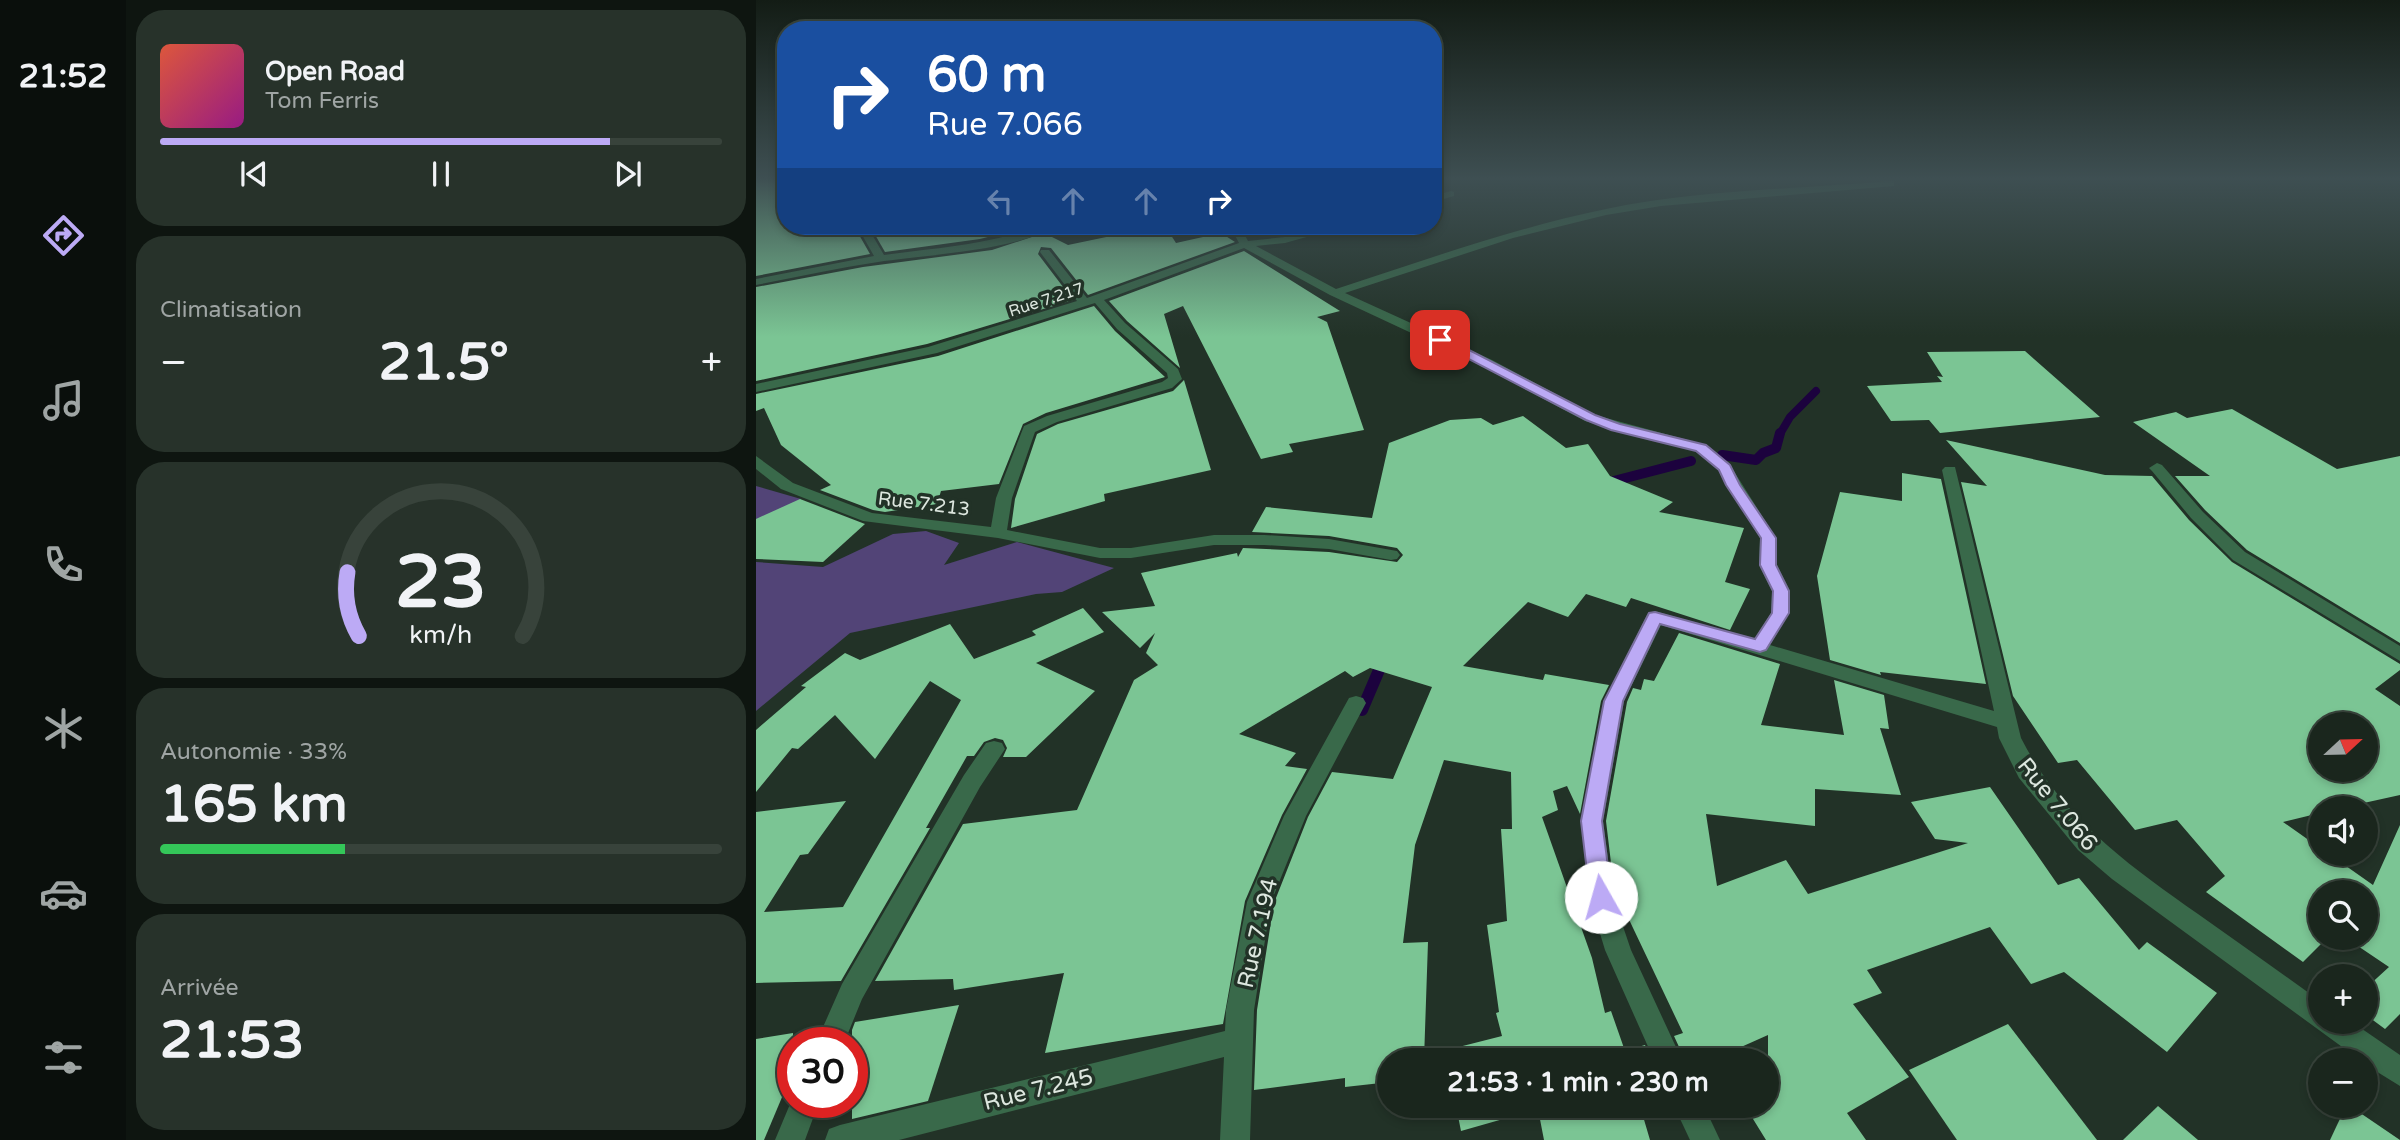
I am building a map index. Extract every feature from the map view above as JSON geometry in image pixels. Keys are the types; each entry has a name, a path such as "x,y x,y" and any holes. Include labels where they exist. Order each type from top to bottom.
{"street":[{"path":"1335,293 1528,231"},
{"path":"867,235 880,258"},
{"path":"756,282 880,258 987,244 1025,235"},
{"path":"1240,235 1245,244 1335,293 1463,350 1590,418 1701,448 1725,468 1768,538 1768,565 1781,591 1780,613 1760,646"},
{"name":"Rue 7.217","path":"756,388 870,365 932,349 1090,301 1245,244 1304,235"},
{"path":"998,533 1004,498 1029,429 1052,419 1167,385 1175,379 1173,372 1090,301 1045,253"},
{"name":"Rue 7.213","path":"756,461 787,486 869,518 998,533 1100,553 1131,553 1214,540 1264,540 1329,544 1391,555"},
{"path":"2157,468 2197,515 2239,556 2400,655"},
{"name":"Rue 7.066","path":"1950,470 2010,738 2027,772 2086,843 2120,872 2308,1007"},
{"path":"1663,1048 1618,950 1601,897 1592,821 1614,701 1655,617 1760,646 2007,722"},
{"name":"Rue 7.194","path":"1235,1140 1237,1041 1259,902 1295,816 1356,703"},
{"path":"837,1027 851,993 972,781 994,749"},
{"path":"2346,1034 2400,1072"},
{"name":"Rue 7.245","path":"840,1140 1237,1041"},
{"path":"790,1140 799,1118"},
{"path":"1695,1118 1705,1140"}],"shaded area":[{"path":"756,486 801,499 782,522 756,534"},
{"path":"926,531 959,543 944,565 1017,542 1114,568 1062,592 1036,594 850,633 756,711 756,562 823,567 893,534"}],"building":[{"path":"756,231 777,231 777,235 859,235 870,254 756,276"},
{"path":"875,235 996,235 980,239 885,252"},
{"path":"1038,235 1048,235 1068,245 1116,235 1171,235 1176,243 1224,235 1235,242 1088,295 1051,248 1041,247 1038,254 1073,300 927,344 756,381 756,287 863,267 992,250"},
{"path":"1244,251 1340,311 1317,317 1327,322 1364,430 1289,444 1293,452 1261,459 1183,306 1164,314 1180,368 1127,321 1109,301"},
{"path":"1094,306 1115,331 1165,377 1046,413 1023,424 999,484 941,491 937,504 885,512 820,490 831,485 781,445 764,408 756,411 756,394 938,356"},
{"path":"2025,351 2100,417 1940,433 1929,420 1891,421 1867,386 1942,382 1937,376 1943,377 1927,352"},
{"path":"1184,380 1211,470 1104,494 1105,501 1011,528 1015,499 1037,434 1058,424 1173,391"},
{"path":"2232,409 2337,469 2400,456 2400,643 2247,550 2205,510 2175,476 2210,476 2133,422 2176,412 2187,418"},
{"path":"1523,416 1566,448 1588,444 1610,476 1673,502 1659,512 1744,528 1725,582 1750,589 1730,630 1631,598 1626,607 1586,594 1568,617 1528,602 1463,666 1543,680 1545,674 1609,685 1601,701 1580,814 1567,786 1553,791 1558,810 1542,817 1592,958 1605,1013 1611,1011 1624,1048 1455,1048 1502,1036 1496,1013 1499,1012 1487,925 1507,921 1501,829 1512,829 1511,772 1444,760 1415,845 1403,943 1428,942 1424,1048 1377,1048 1377,1083 1345,1087 1345,1078 1254,1090 1257,1010 1274,903 1308,817 1332,772 1393,779 1432,687 1370,668 1353,677 1345,671 1239,734 1296,753 1285,766 1307,769 1282,815 1245,901 1223,1024 1045,1053 1064,973 954,990 953,979 875,981 963,824 1077,810 1134,680 1158,665 1146,653 1155,633 1140,648 1102,612 1155,606 1141,573 1237,553 1238,557 1243,548 1329,552 1397,562 1403,555 1397,548 1329,536 1252,532 1266,507 1372,518 1389,443 1450,420 1481,418 1493,425"},
{"path":"1946,440 2105,475 2152,476 2189,520 2232,562 2400,664 2400,670 2375,689 2400,706 2400,795 2378,800 2378,796 2308,796 2308,816 2283,822 2308,840 2308,866 2346,866 2366,880 2308,880 2308,950 2315,950 2303,962 2206,892 2225,876 2177,820 2135,830 2077,760 2058,763 2013,696 1961,482 1987,486"},
{"path":"1902,473 1941,479 1986,684 1880,672 1881,675 1830,660 1817,576 1840,492 1902,501"},
{"path":"800,499 865,524 823,562 756,559 756,519"},
{"path":"1083,608 1104,632 1036,663 1095,691 1026,757 1003,757 1007,748 1003,740 995,738 984,742 974,756 967,756 926,828 930,828 841,981 756,983 756,812 846,801 808,854 800,855 764,912 843,907 961,700 930,681 875,759 835,715 798,749 792,748 756,792 756,730 806,687 801,686 845,653 860,660 950,624 974,659 1036,635 1032,631"},
{"path":"1679,633 1780,664 1761,725 1844,735 1834,680 1884,695 1889,729 1880,728 1901,795 1815,789 1815,826 1706,814 1717,886 1786,860 1808,894 1968,843 1935,839 1911,802 1990,787 2058,885 2079,878 2139,950 2147,942 2217,993 2167,1052 2064,972 2031,984 1990,927 1867,970 1882,993 1853,1004 1909,1077 1847,1113 1866,1140 1766,1140 1752,1118 1779,1118 1779,1048 1768,1048 1768,1035 1739,1048 1680,1048 1674,1036 1683,1033 1614,888 1606,821 1627,702 1633,688 1641,690 1644,679 1654,681"},
{"path":"2400,825 2400,1014 2385,1029 2378,1024 2378,977 2389,967 2364,950 2378,950 2378,880 2375,880"},
{"path":"959,1005 928,1101 868,1115 868,1027 853,1027 855,1022"},
{"path":"2008,1024 2097,1140 1957,1140 1909,1070"},
{"path":"777,1036 777,1109 764,1140 756,1140 756,1039"},
{"path":"2158,1106 2198,1140 2123,1140"},
{"path":"1458,1118 1506,1118 1461,1131"},
{"path":"1540,1118 1644,1118 1650,1140 1544,1140"},
{"path":"2340,1118 2368,1118 2400,1140 2330,1140"}],"waterway":[{"path":"1780,434 1790,417 1816,391"},
{"path":"1722,455 1756,460 1763,453 1776,448 1780,433"},
{"path":"1606,483 1691,461"},
{"path":"1362,710 1382,663"}],"route":[{"path":"1440,340 1590,418 1701,448 1725,468 1768,538 1768,565 1781,591 1780,613 1760,646 1655,617 1614,701 1592,821 1601,897"}]}
